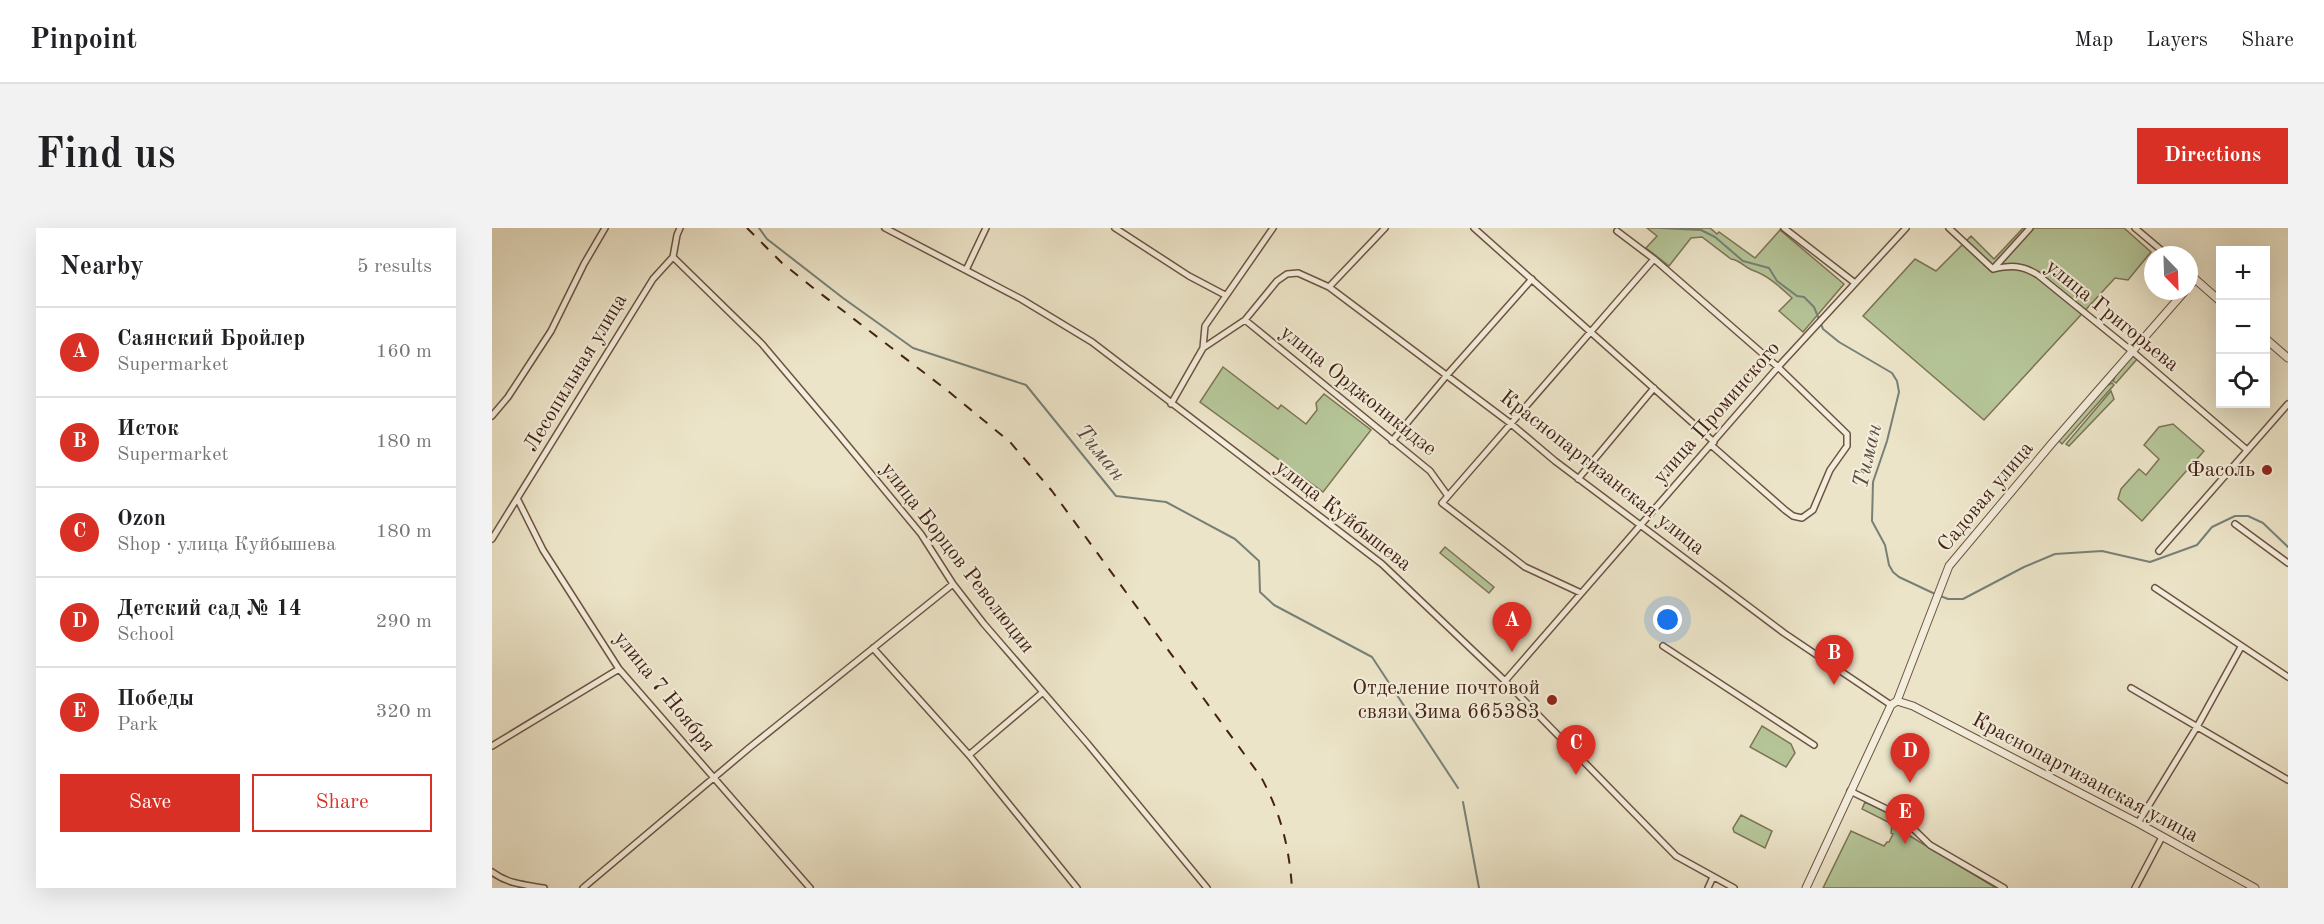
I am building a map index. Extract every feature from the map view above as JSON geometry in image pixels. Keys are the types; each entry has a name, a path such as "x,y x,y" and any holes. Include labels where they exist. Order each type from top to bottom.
{"street":[{"path":"492,416 508,397 551,331 584,264 605,228"},
{"path":"673,257 680,228"},
{"name":"улица Куйбышева","path":"885,228 1021,298 1092,342 1382,564 1505,681 1652,835 1679,860 1734,888"},
{"path":"966,270 986,228"},
{"path":"1115,228 1189,276 1225,295"},
{"path":"1329,287 1385,228"},
{"path":"1474,228 1654,388 1785,510 1793,516 1802,518 1813,510 1830,470 1847,446 1848,441 1842,427 1779,367 1654,258 1617,231"},
{"path":"1784,228 1855,283 1906,228"},
{"path":"1949,228 1993,269 2030,228"},
{"path":"2135,228 2156,246"},
{"path":"1171,404 1203,348 1205,326 1270,229"},
{"name":"Лесопильная улица","path":"492,539 652,279 673,257"},
{"name":"улица Борцов Революции","path":"673,257 769,353 921,534 953,584 984,624 1207,888"},
{"path":"1448,496 1654,258"},
{"name":"улица Григорьева","path":"1993,269 2011,265 2025,267 2038,275 2133,352 2247,450"},
{"name":"Краснопартизанская улица","path":"1245,320 1277,281 1292,273 1304,275 1329,287 1510,423 1578,479 1784,633 1894,703 1912,706 2138,823 2255,888"},
{"path":"1392,441 1532,279"},
{"path":"2198,282 2219,300"},
{"name":"улица Проминского","path":"1505,681 1823,316 1855,283"},
{"name":"Садовая улица","path":"1806,888 1850,791 1894,703 1935,608 1949,566 2053,442 2177,300"},
{"path":"1203,348 1245,320"},
{"name":"улица Орджоникидзе","path":"1245,320 1430,471 1448,496 1442,503 1525,567 1581,593"},
{"path":"2270,343 2288,358"},
{"path":"1578,479 1654,388"},
{"path":"2158,551 2288,404"},
{"name":"улица 7 Ноября","path":"518,500 543,550 619,669 810,888"},
{"path":"2235,524 2288,563"},
{"path":"583,888 714,778 953,584"},
{"path":"2154,588 2288,677"},
{"path":"1663,646 1814,745"},
{"path":"2138,823 2198,725 2241,647"},
{"path":"873,648 969,755 1077,888"},
{"path":"492,746 619,669"},
{"path":"2131,688 2198,725 2288,780"},
{"path":"969,755 1043,692"},
{"path":"1850,791 1899,815 1930,845 2004,888"},
{"path":"2135,888 2162,837"},
{"path":"492,872 513,883 544,888"},
{"path":"1708,888 1713,877"}],"green space":[{"path":"1647,228 1710,228 1755,258 1780,230 1844,284 1803,332 1779,311 1792,298 1769,278 1731,259 1702,237 1691,238 1669,266 1646,248 1657,236"},
{"path":"2023,228 2124,228 2144,246 2144,261 2128,280 2115,278 1984,420 1863,316 1915,259 1936,271 1971,236 1994,259"},
{"path":"2133,354 2138,358 2116,383 2113,381 2116,375"},
{"path":"1223,367 1278,409 1281,405 1306,424 1317,410 1316,403 1324,394 1371,430 1323,492 1200,402"},
{"path":"2112,383 2114,385 2062,444 2058,440 2106,386"},
{"path":"2111,391 2114,399 2069,446 2066,444"},
{"path":"2173,424 2204,451 2142,521 2118,499 2121,489 2139,469 2146,475 2159,459 2144,445 2159,427"},
{"path":"1445,547 1494,587 1489,593 1440,553"},
{"path":"1762,726 1791,744 1795,753 1786,767 1750,747"},
{"path":"1865,802 1900,819 1900,830 1996,888 1823,888 1851,831 1884,846 1893,834 1891,833 1892,824 1862,809"},
{"path":"1741,815 1772,831 1765,848 1734,832 1733,828"}],"waterway":[{"name":"Тиман","path":"759,228 767,239 843,298 913,348 1026,385 1116,496 1166,502 1235,539 1259,561 1260,592 1274,605 1372,657 1458,788"},
{"name":"Тиман","path":"1660,228 1701,230 1715,237 1743,261 1769,268 1777,281 1797,296 1804,297 1814,307 1823,329 1839,342 1892,373 1897,381 1899,392 1887,441 1873,482 1872,521 1885,545 1889,565 1899,577 1948,599 1963,599 2024,567 2055,554 2102,551 2150,562 2197,545 2212,527 2235,516 2248,516 2263,523 2288,547"},
{"path":"1463,802 1479,888"}],"railway":[{"path":"747,228 782,263 948,391 1010,442 1052,491 1261,777 1274,804 1283,831 1292,888"}],"place":[{"name":"Фасоль","path":"2267,470"},
{"name":"Саянский Бройлер","path":"1512,652"},
{"name":"Исток","path":"1834,685"},
{"name":"Отделение почтовой связи Зима 665383","path":"1552,700"},
{"name":"Ozon","path":"1576,775"},
{"name":"Детский сад № 14","path":"1910,783"},
{"name":"Победы","path":"1905,844"}]}
